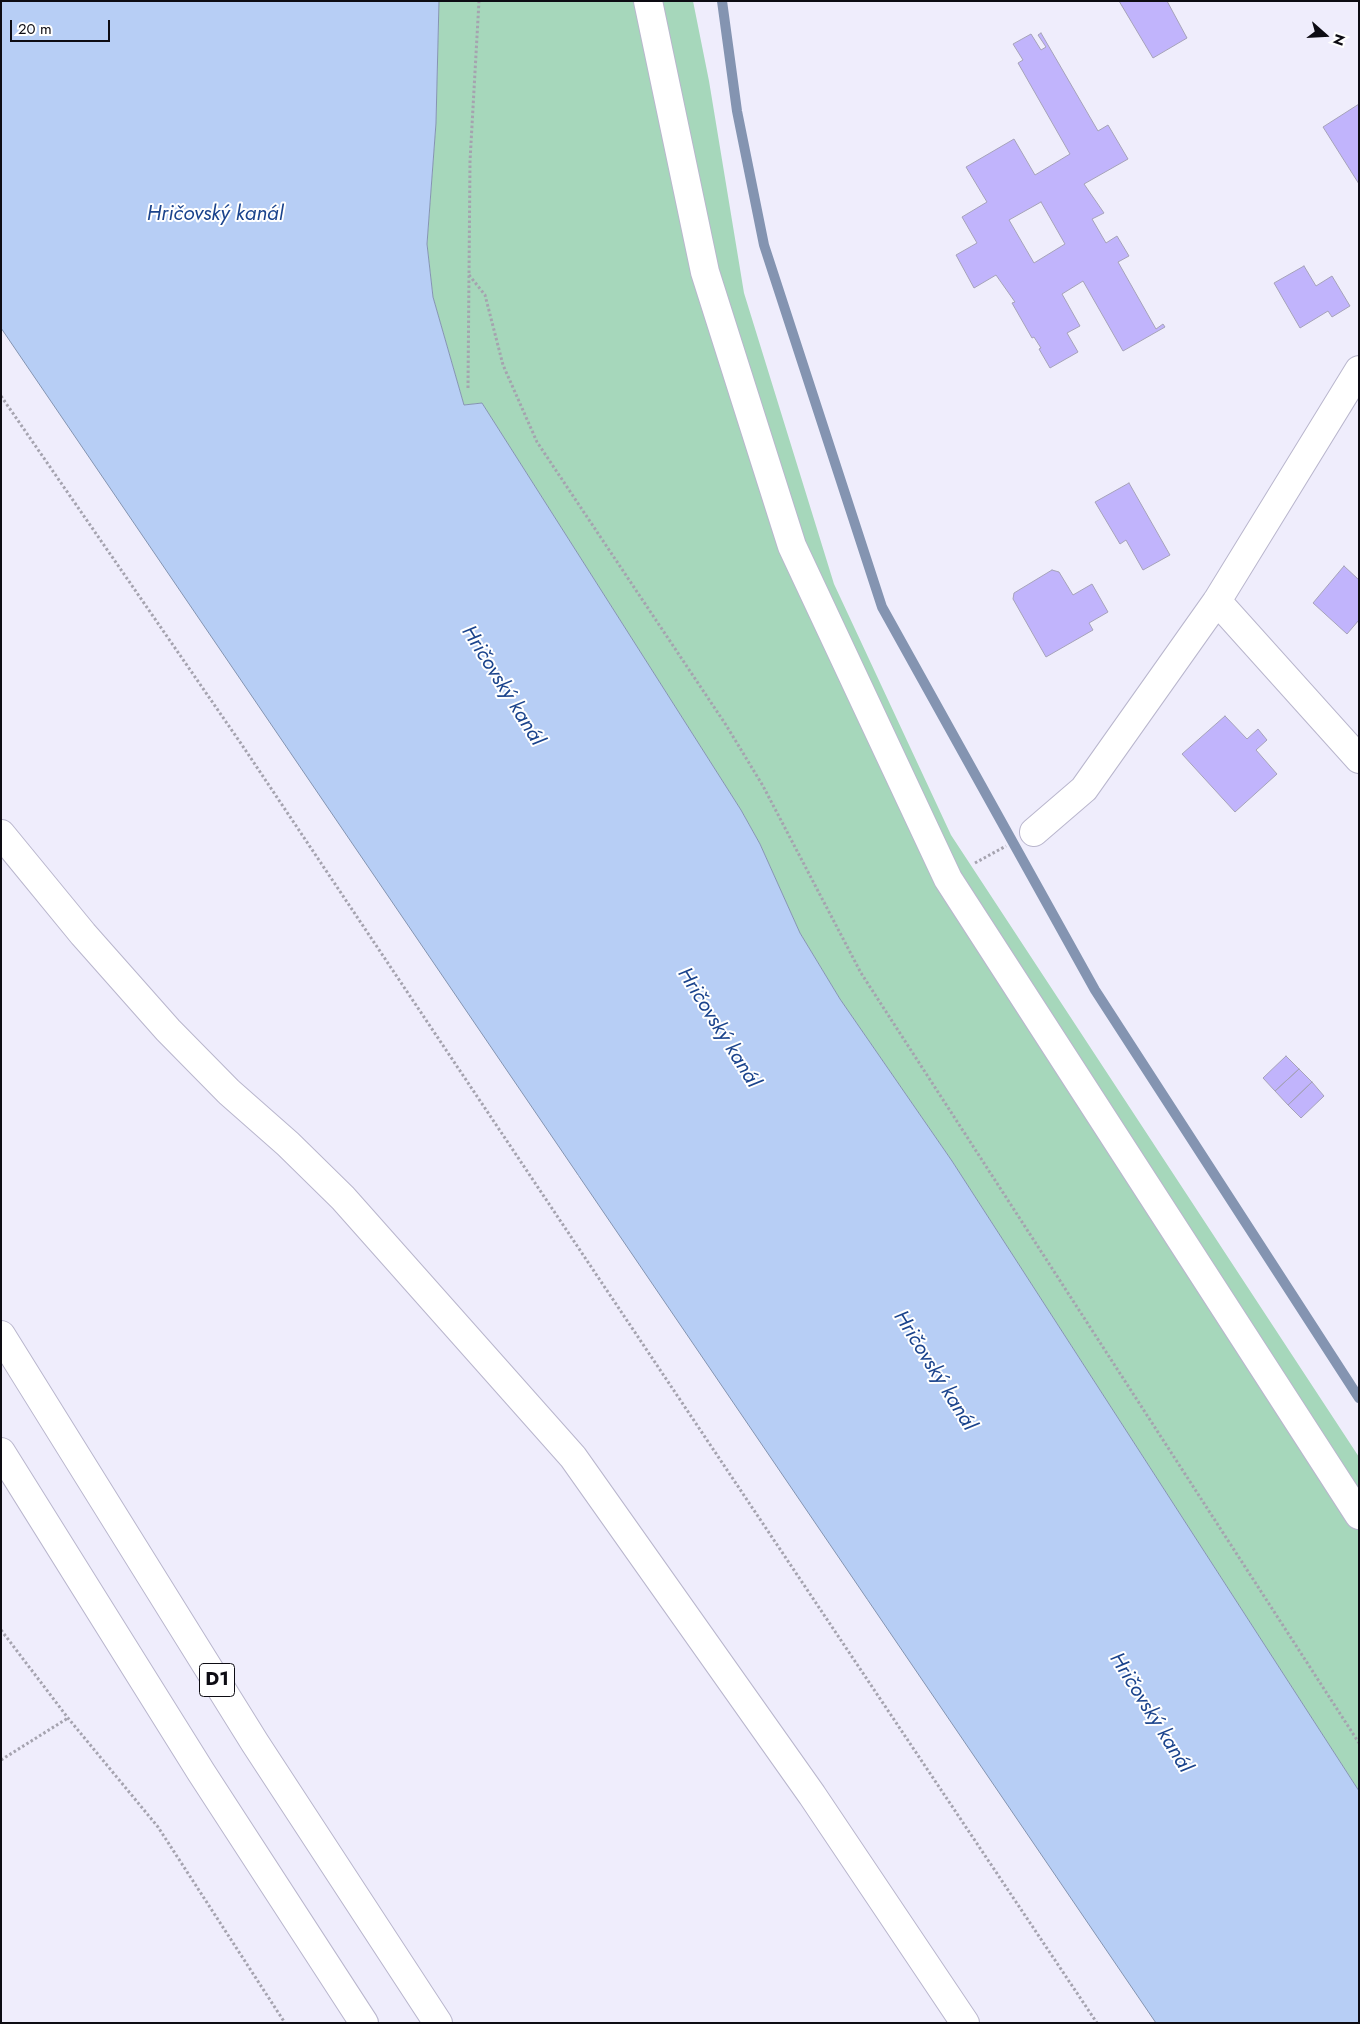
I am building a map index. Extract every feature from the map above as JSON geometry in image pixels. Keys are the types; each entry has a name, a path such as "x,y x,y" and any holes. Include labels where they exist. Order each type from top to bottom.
{"main road":[{"path":"648,1 705,272 792,546 948,879 1359,1515"},
{"path":"1034,832 1084,789 1217,600 1359,370"},
{"path":"1217,600 1359,759"},
{"path":"1,834 83,934 168,1030 229,1092 288,1144 343,1198 573,1457 812,1795 965,2023"},
{"name":"D1","path":"1,1334 255,1743 438,2023"},
{"path":"1,1452 201,1772 364,2023"}],"path":[{"path":"468,388 470,161 479,1"},
{"path":"469,275 485,295 503,366 537,442 726,725 764,786 861,972 1359,1743"},
{"path":"1,396 242,745 1097,2023"},
{"path":"1,1630 68,1718 158,1827 285,2023"},
{"path":"1,1760 68,1718"}],"green space":[{"path":"439,1 693,1 709,81 744,293 834,584 951,835 1359,1457 1359,1791 952,1161 840,999 800,933 760,844 741,810 482,403 464,405 433,297 427,244 436,123"}],"water":[{"name":"Hričovský kanál","path":"1,1 439,1 436,123 427,244 433,297 464,405 482,403 741,810 760,844 800,933 840,999 952,1161 1359,1791 1359,2023 1156,2023 1,328"}],"building":[{"path":"1119,1 1167,1 1187,38 1153,58"},
{"path":"1041,33 1098,131 1108,125 1128,159 1084,184 1104,213 1092,219 1106,243 1117,236 1129,256 1118,262 1156,329 1163,324 1165,327 1123,351 1083,281 1062,294 1080,326 1067,333 1078,352 1050,368 1039,349 1041,348 1034,337 1032,338 1012,303 1015,302 996,275 974,288 956,255 977,243 962,217 987,202 966,167 1014,139 1035,175 1070,154 1018,63 1023,60 1013,44 1031,34 1041,50 1046,47 1038,35","holes":["1041,202 1065,244 1034,263 1009,220"]},
{"path":"1359,104 1359,184 1323,127"},
{"path":"1304,266 1316,286 1332,276 1350,306 1332,317 1328,311 1300,328 1274,283"},
{"path":"1129,483 1170,555 1143,570 1126,540 1120,544 1095,502"},
{"path":"1344,566 1359,580 1359,620 1347,634 1313,603"},
{"path":"1052,570 1059,572 1073,595 1092,584 1108,612 1089,623 1093,630 1046,657 1013,599 1014,593"},
{"path":"1225,716 1247,739 1258,729 1267,740 1256,750 1277,774 1235,812 1182,754"},
{"path":"1286,1056 1299,1069 1275,1091 1263,1078"},
{"path":"1299,1069 1312,1082 1288,1105 1275,1091"},
{"path":"1312,1082 1324,1096 1301,1118 1288,1105"}],"waterway":[{"path":"722,1 737,111 764,245 882,607 1095,990 1359,1398"}]}
